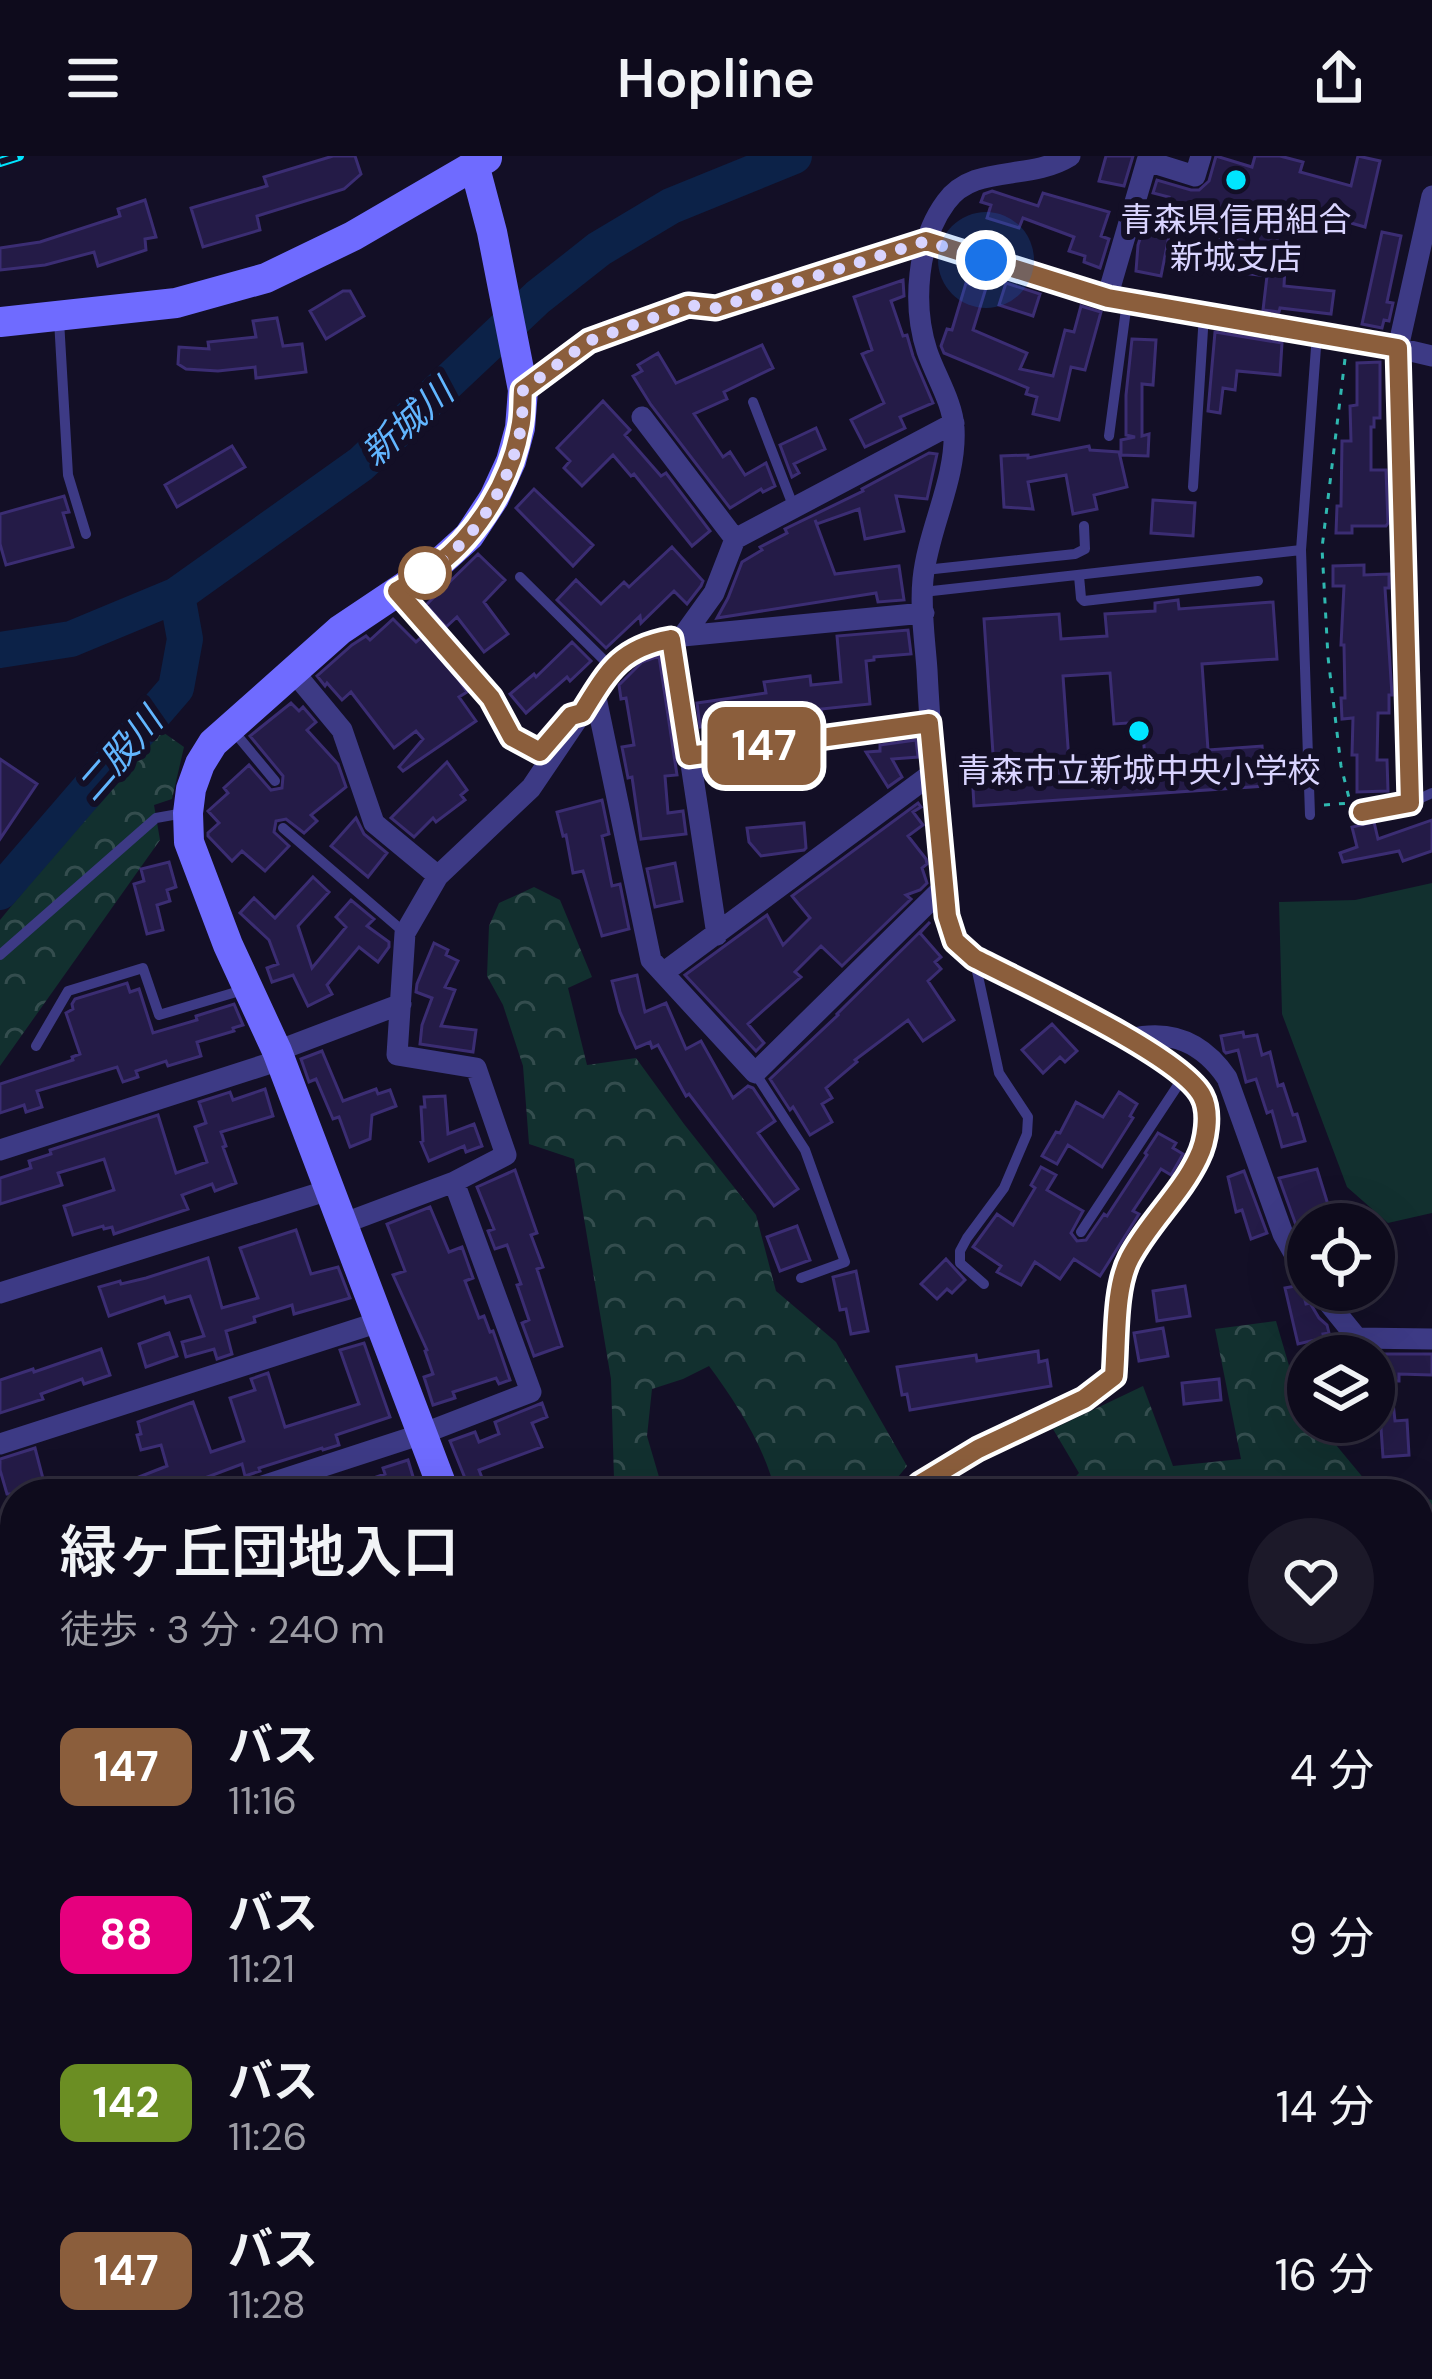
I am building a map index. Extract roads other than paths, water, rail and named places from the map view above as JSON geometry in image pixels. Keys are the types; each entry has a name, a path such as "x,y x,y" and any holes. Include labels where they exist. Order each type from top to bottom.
{"street":[{"path":"928,1479 978,1449 1084,1399 1114,1376 1122,1279 1130,1257 1197,1161 1206,1137 1203,1097 1184,1076 1130,1039 974,958 955,941 947,916 929,723 924,592 954,451 954,423 919,319 926,241 944,204 959,187 975,179 1041,170 1070,156"},
{"path":"1117,300 1148,161 1195,176 1201,156"},
{"path":"0,322 59,325 176,303 266,278 353,236 482,160 522,384 520,428 494,499 469,536 437,566 340,630 213,743 191,789 188,813 189,842 279,1055 439,1479"},
{"path":"1410,803 1398,348 1432,196"},
{"path":"522,384 589,341 688,305 716,308 926,241 1117,300 1432,356"},
{"path":"642,417 735,539"},
{"path":"717,935 689,756 677,637 715,593 735,539 954,423"},
{"path":"342,1224 454,1182 506,1155 476,1068 397,1055 405,933 438,876 531,788 612,668 646,643 924,592"},
{"path":"293,671 342,730 374,823 438,876"},
{"path":"595,693 652,960 755,1073 944,887"},
{"path":"689,756 929,723"},
{"path":"663,974 934,772"},
{"path":"0,1150 279,1055 401,1004"},
{"path":"1130,1039 1150,1034 1190,1042 1214,1059 1227,1078 1287,1241"},
{"path":"284,1479 531,1392 454,1182"},
{"path":"0,1293 329,1190"},
{"path":"1335,1311 1357,1338 1432,1339"},
{"path":"0,1444 379,1322"}],"lane":[{"path":"1109,436 1117,300"},
{"path":"1193,487 1204,314"},
{"path":"59,325 68,476 86,534"},
{"path":"1310,811 1301,550 1317,334"},
{"path":"753,402 794,508"},
{"path":"924,592 1075,554 1085,549 1084,526"},
{"path":"924,592 1301,550"},
{"path":"1078,576 1084,601 1258,581"},
{"path":"520,577 612,668"},
{"path":"397,591 491,698 512,737 540,752 571,716 582,713"},
{"path":"230,727 275,782"},
{"path":"1362,812 1410,803 1432,793"},
{"path":"0,955 156,818 188,813"},
{"path":"283,828 405,933"},
{"path":"974,958 999,1073 1028,1117 1028,1134 1004,1188 960,1251 960,1263 983,1284"},
{"path":"36,1046 68,991 143,968 159,1015 248,988"},
{"path":"755,1073 806,1150 845,1262 801,1278"},
{"path":"1081,1232 1184,1076"}],"waterway":[{"name":"新城川","path":"0,650 71,639 177,595 361,464 538,297 599,249 671,206 794,156"},
{"name":"二股川","path":"0,892 176,688 185,639 177,595"}],"railway":[{"path":"0,162 19,156"}],"place":[{"name":"青森県信用組合 新城支店","path":"1236,180"},
{"name":"青森市立新城中央小学校","path":"1139,731"}]}
